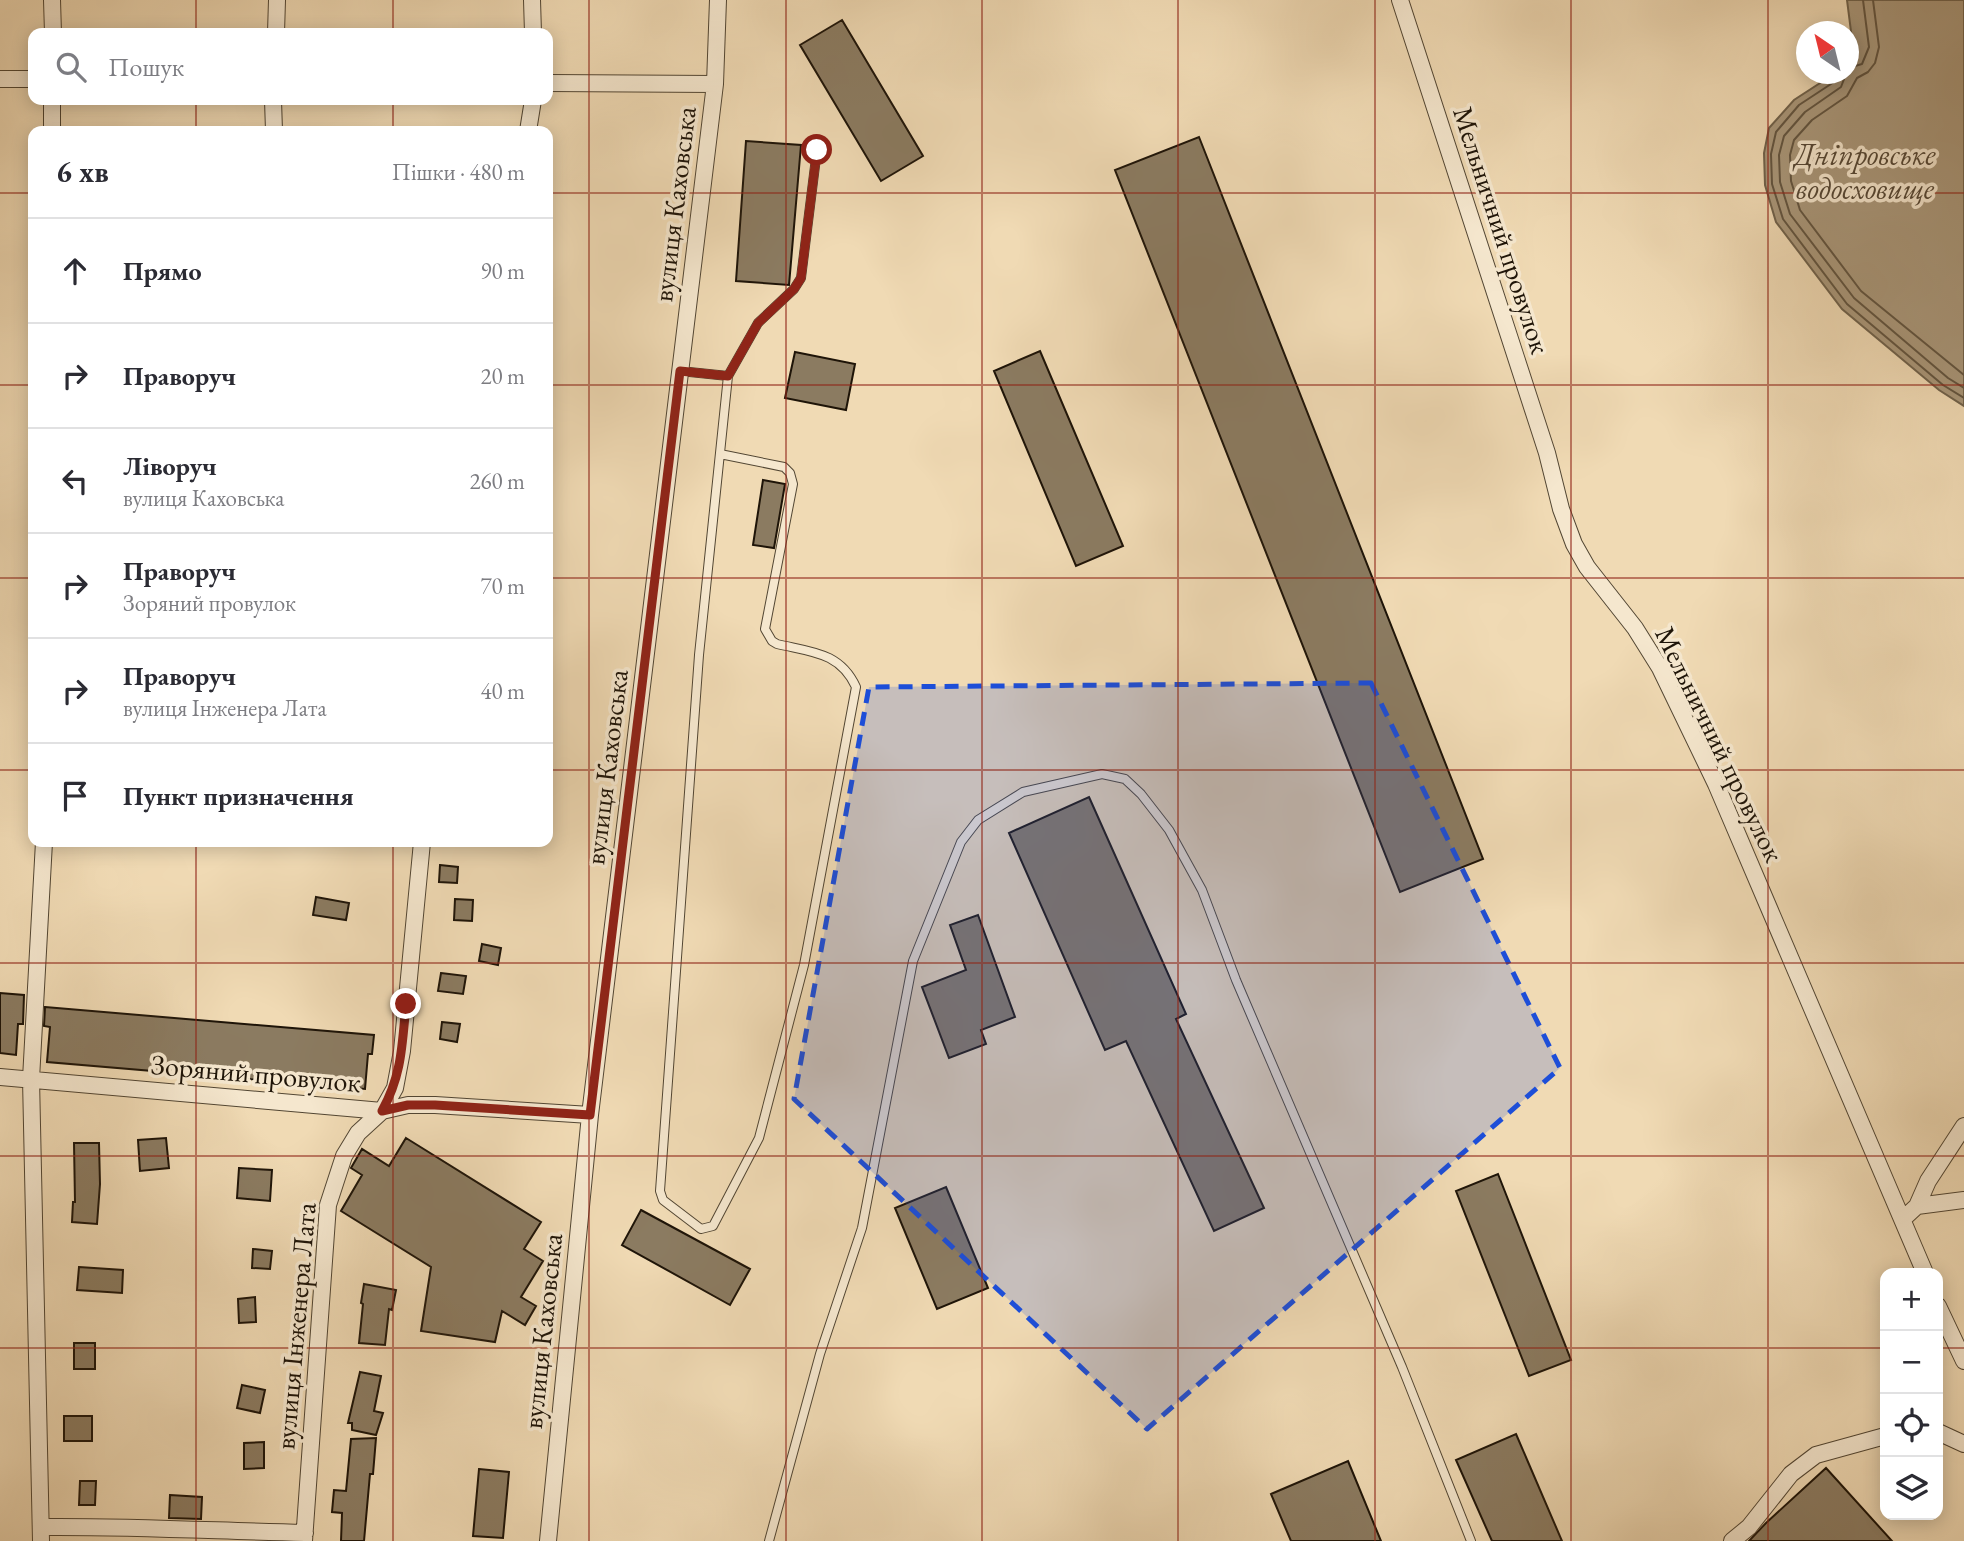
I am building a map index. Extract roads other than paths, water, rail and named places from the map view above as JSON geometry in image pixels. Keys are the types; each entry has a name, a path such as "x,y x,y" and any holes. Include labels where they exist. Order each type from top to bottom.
{"street":[{"path":"52,0 52,28"},
{"path":"275,28 277,0"},
{"path":"532,0 533,28"},
{"name":"вулиця Каховська","path":"548,1541 590,1115 715,84 718,0"},
{"name":"Мельничний провулок","path":"1399,0 1547,453 1561,509 1574,544 1587,567 1635,628 1660,668 1716,784 1923,1268"},
{"path":"0,79 28,79"},
{"path":"553,83 715,84"},
{"path":"52,105 52,126"},
{"path":"273,105 274,126"},
{"path":"529,126 532,105"},
{"path":"44,847 31,1079 41,1534 115,1526 305,1537"},
{"name":"вулиця Інженера Лата","path":"305,1537 328,1205 344,1156 358,1133 382,1111 394,1088 402,1051 422,847"},
{"name":"Зоряний провулок","path":"0,1077 382,1111 408,1105 435,1105 590,1115"},
{"path":"1903,1219 1917,1206 1928,1181 1964,1126"},
{"path":"1917,1206 1964,1200"},
{"path":"1943,1317 1964,1361"},
{"path":"1943,1434 1964,1444"},
{"path":"1732,1541 1749,1527 1791,1474 1816,1455 1880,1437"}],"lane":[{"path":"720,454 784,467 790,472 793,484 765,629 777,644 831,657 844,666 856,687 804,965 759,1138 713,1226 701,1229 663,1200 660,1191 699,655 728,376 758,323 794,289 801,278 817,150"},
{"path":"680,371 728,376"},
{"path":"769,1541 820,1354 862,1228 913,961 961,842 978,821 1023,792 1102,774 1125,779 1141,794 1169,830 1202,890 1236,980 1402,1367 1471,1541"}],"water":[{"name":"Дніпровське водосховище","path":"1847,0 1964,0 1964,406 1939,390 1842,309 1776,222 1765,185 1764,153 1769,128 1794,100 1819,84 1859,84 1859,21 1850,21"}]}
